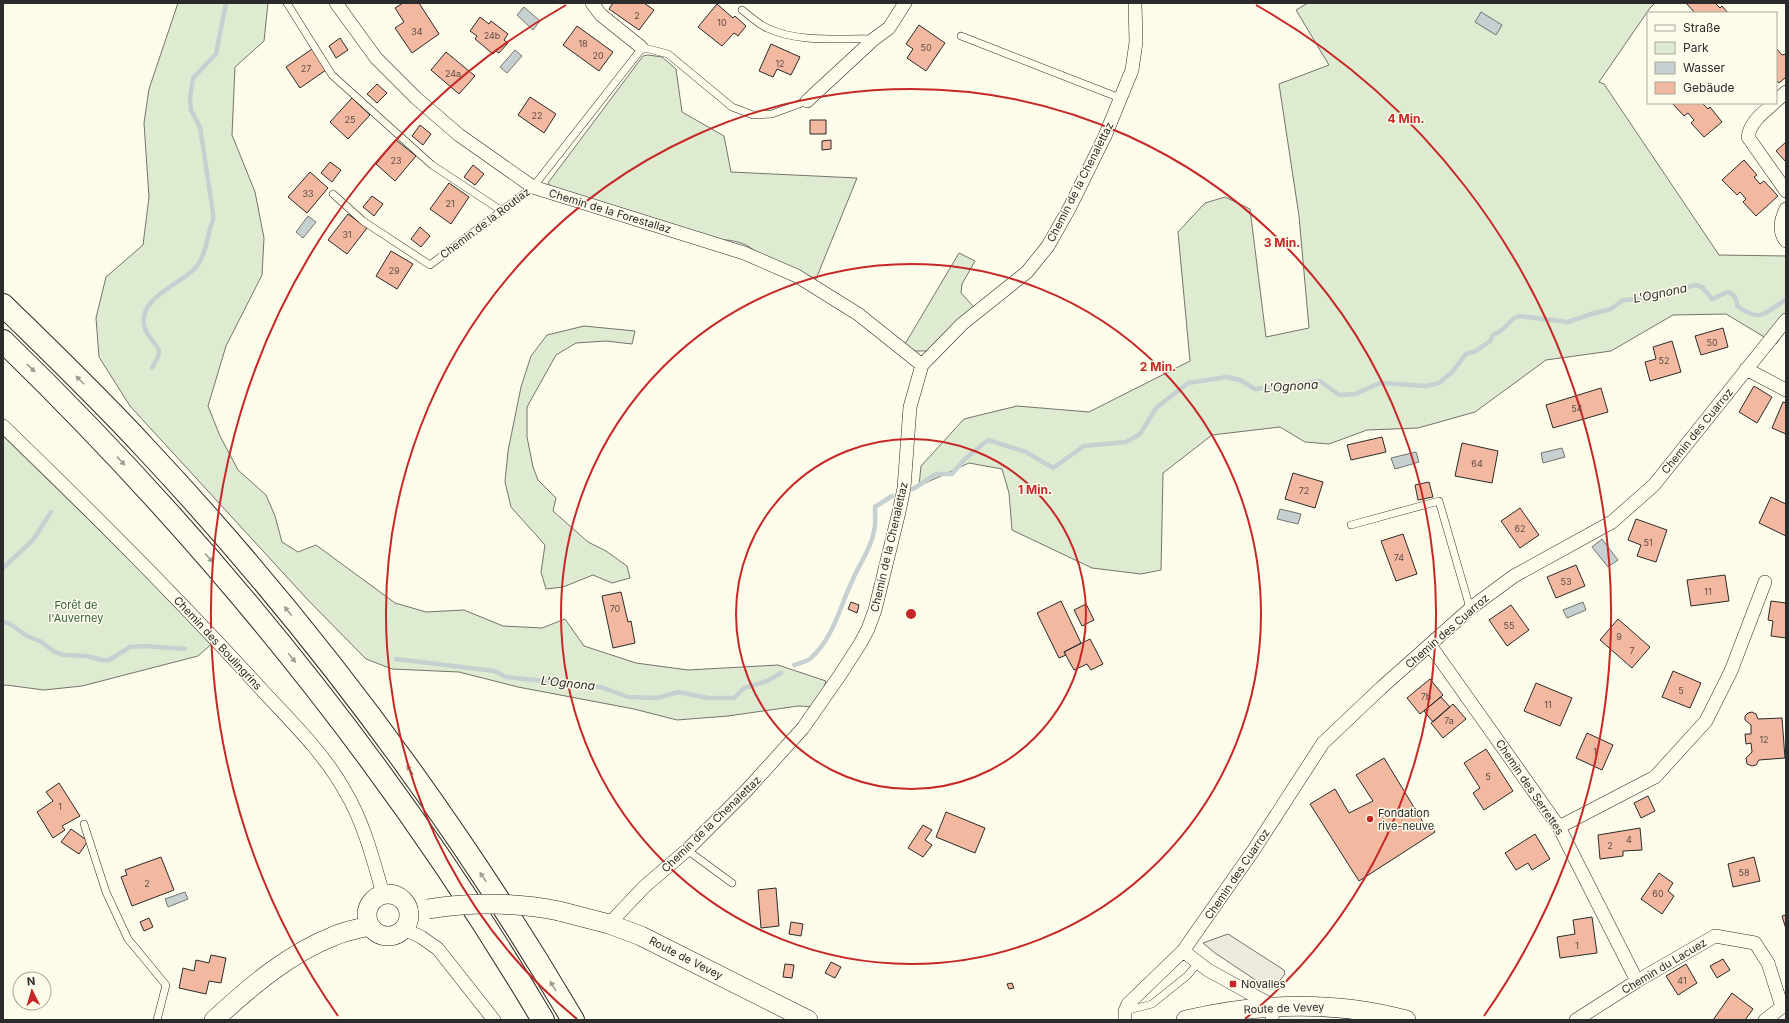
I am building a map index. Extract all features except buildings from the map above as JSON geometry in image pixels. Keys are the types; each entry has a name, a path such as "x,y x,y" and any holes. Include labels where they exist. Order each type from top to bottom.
{"highway":[{"path":"3,305 65,365 147,449 234,547 321,652 397,751 461,844 513,922 573,1020"},
{"path":"3,341 82,419 173,518 255,612 302,670 405,808 490,934 543,1020"}],"street":[{"name":"Chemin de la Forestallaz","path":"336,3 376,58 416,98 459,135 534,187 744,253 796,276 858,314 922,365"},
{"path":"592,3 601,15 641,46"},
{"path":"807,101 874,39 889,28 905,3"},
{"name":"Chemin de la Chenalettaz","path":"609,924 644,887 687,850 746,791 802,728 840,676 868,629 886,565 904,488 910,407 922,365 962,324 1027,272 1048,246 1070,207 1102,143 1132,70 1136,42 1135,3"},
{"path":"1777,100 1786,92"},
{"path":"1773,104 1755,120 1749,130 1748,137 1786,191"},
{"path":"1786,209 1781,223 1782,236 1786,241"},
{"name":"Chemin des Cuarroz","path":"1125,1015 1128,1004 1183,951 1253,851 1323,743 1381,688 1470,608 1514,576 1612,522 1634,504 1654,485 1786,320"},
{"path":"1746,369 1786,390"},
{"name":"Chemin des Boulingrins","path":"3,426 142,562 208,631 332,769 358,815 371,849 383,894"},
{"path":"1559,827 1655,777 1706,721 1731,671 1765,582"},
{"name":"Chemin des Serrettes","path":"1430,645 1559,827 1637,981"},
{"path":"407,920 395,936 377,934 369,926 366,918 368,907 376,897 383,894 400,897 404,901 407,920 421,937 438,949 494,1020"},
{"name":"Route de Vevey","path":"407,920 428,909 455,904 485,903 538,906 559,911 609,924 641,936 808,1020"},
{"path":"214,1020 259,980 286,961 334,935 369,926"},
{"name":"Chemin du Lacuez","path":"1576,1020 1637,981 1715,936 1756,943 1768,963 1784,1006"},
{"path":"1183,951 1198,963 1272,1013"},
{"name":"Route de Vevey","path":"1186,1020 1237,1010 1272,1013 1295,1005 1347,1008 1406,1020"},
{"path":"1765,1020 1784,1006"}],"lane":[{"path":"287,3 332,75 432,165 502,211"},
{"path":"742,10 766,28 781,33 804,37 874,39"},
{"path":"961,36 1120,98"},
{"path":"641,46 668,54 732,107 753,115 772,114 807,101"},
{"name":"Chemin de la Routiaz","path":"333,194 363,221 430,264 534,187 598,106 641,46"},
{"path":"1351,525 1439,501 1470,608"},
{"path":"84,824 106,892 128,939 166,985 157,1020"},
{"path":"687,850 732,883"},
{"path":"1125,1015 1152,1004 1187,976 1198,963"}],"green space":[{"path":"178,3 268,3 264,41 235,67 232,135 255,192 264,238 262,275 226,346 208,406 220,436 238,470 266,495 275,516 282,542 298,552 316,545 395,603 426,612 464,610 503,626 542,628 565,619 584,646 636,663 688,670 778,665 826,681 818,707 798,706 728,716 677,720 634,709 518,687 459,672 392,669 366,659 307,599 130,406 99,357 96,318 106,277 143,245 149,197 144,123 149,89"},
{"path":"1308,3 1655,3 1647,12 1599,82 1604,84 1719,255 1786,256 1786,330 1776,344 1726,314 1673,315 1611,351 1546,360 1475,412 1418,428 1367,430 1329,444 1305,442 1280,427 1212,435 1163,473 1161,570 1141,574 1092,568 1012,530 1009,493 1002,469 969,463 919,486 921,466 964,419 1017,406 1089,412 1190,361 1178,232 1205,203 1225,197 1250,209 1266,337 1309,328 1299,216 1279,84 1329,65 1296,10"},
{"path":"648,55 662,57 676,69 682,112 724,136 731,172 857,178 816,279 757,253 750,247 740,243 730,240 720,240 553,189 548,183 643,56"},
{"path":"959,253 975,261 962,284 961,293 973,306 973,310 927,351 914,351 905,344"},
{"path":"584,326 635,331 632,344 606,341 576,343 556,355 527,407 527,437 533,467 538,480 556,498 553,511 588,542 606,551 627,566 630,578 612,583 593,575 563,587 546,589 541,572 545,545 511,507 505,482 508,451 521,387 531,356 547,335"},
{"name":"Forêt de l'Auverney","path":"3,436 214,642 198,656 82,686 44,690 6,685 3,686"}],"shaded area":[{"path":"1228,934 1284,970 1285,974 1273,989 1269,989 1215,953 1203,943"}],"water":[{"path":"524,7 540,21 533,30 517,15"},
{"path":"1481,12 1502,25 1496,35 1475,22"},
{"path":"515,50 522,56 507,73 500,67"},
{"path":"308,216 316,222 303,238 296,232"},
{"path":"1562,448 1565,457 1543,463 1541,453"},
{"path":"1416,452 1419,462 1395,469 1391,458"},
{"path":"1280,509 1301,514 1298,524 1277,519"},
{"path":"1602,539 1618,560 1608,567 1592,547"},
{"path":"1583,602 1586,610 1567,618 1563,610"},
{"path":"185,892 188,899 168,907 165,899"}],"waterway":[{"path":"152,368 158,357 159,350 145,329 144,318 147,308 153,300 190,273 197,266 203,255 213,220 200,127 191,110 190,98 193,78 216,54 226,3"},
{"name":"L'Ognona","path":"913,489 936,474 952,474 965,459 988,440 1026,452 1053,468 1084,446 1126,442 1140,434 1156,408 1188,383 1227,377 1240,380 1255,389 1320,381 1339,395 1355,394 1380,383 1426,386 1439,383 1452,372 1466,354 1476,351 1490,341 1493,335 1502,330 1514,318 1519,316 1568,322 1611,309 1623,300 1639,299 1696,285 1702,287 1712,299 1728,292 1735,297 1737,306 1758,315 1768,312 1786,300"},
{"name":"L'Ognona","path":"794,665 809,659 819,650 831,631 848,589 873,538 875,507 892,496"},
{"path":"3,568 33,540 51,512"},
{"name":"L'Ognona","path":"3,622 10,624 27,636 40,641 55,652 64,655 87,656 101,660 109,660 130,647 146,646 185,649"},
{"name":"L'Ognona","path":"396,659 495,671 506,677 601,687 628,697 658,698 678,692 708,698 734,698 744,688 767,681 781,673"}],"place":[{"name":"Fondation rive-neuve","path":"1370,819"},
{"name":"Novalles","path":"1233,984"}]}
